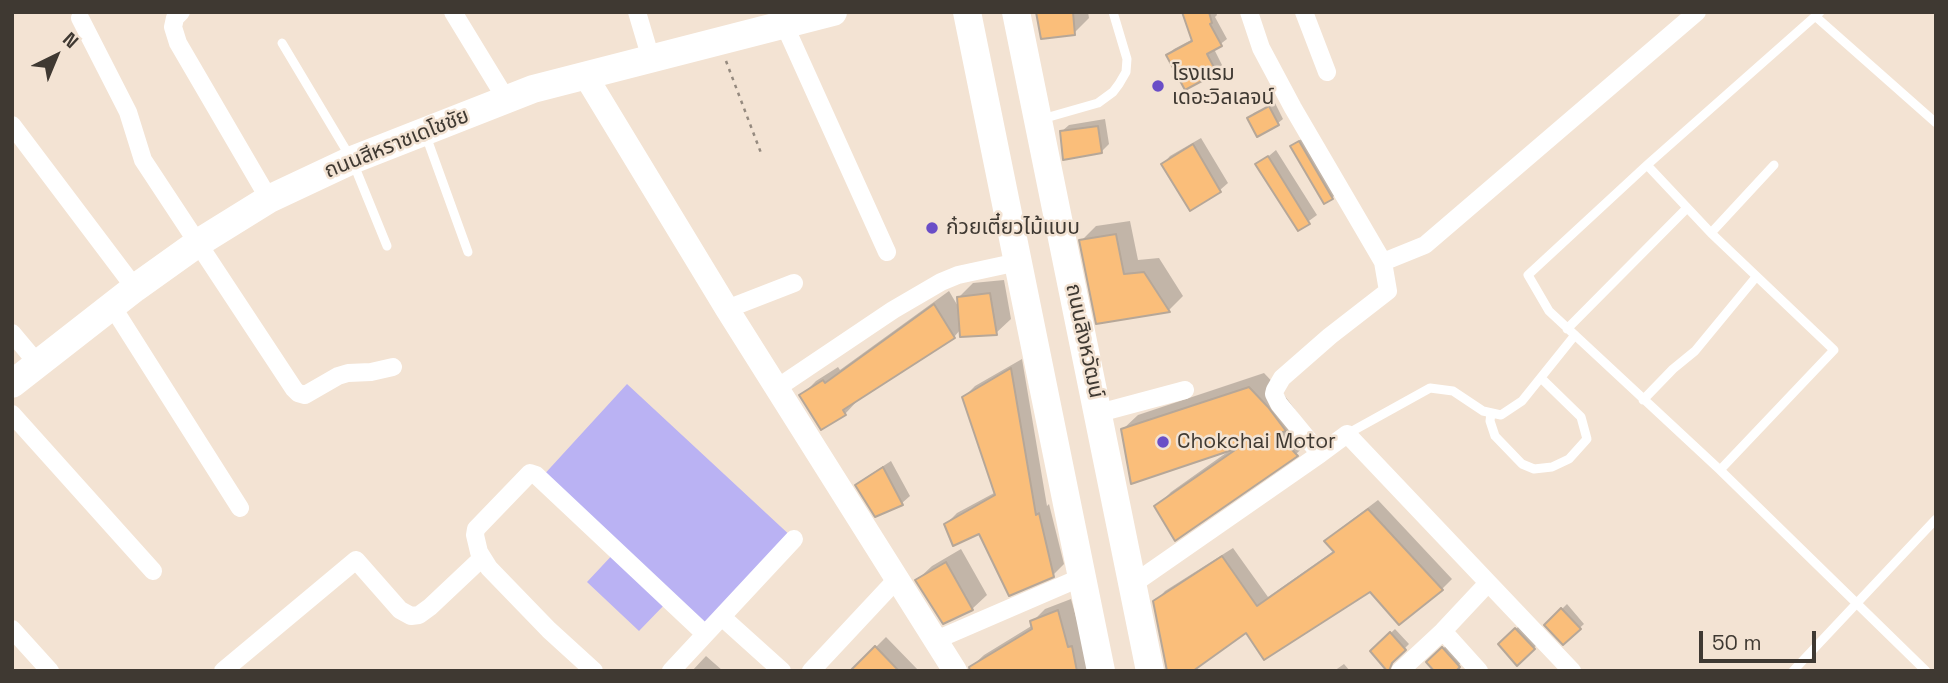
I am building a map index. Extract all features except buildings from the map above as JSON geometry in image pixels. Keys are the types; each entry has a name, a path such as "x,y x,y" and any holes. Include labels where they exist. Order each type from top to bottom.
{"main road":[{"path":"967,12 1101,671"},
{"name":"ถนนสิงหวัฒน์","path":"1016,12 1150,671"},
{"name":"ถนนสีหราชเดโชชัย","path":"12,384 135,288 198,243 269,199 352,160 533,89 824,13"}],"street":[{"path":"181,12 175,18 173,27 178,43 269,199"},
{"path":"453,12 506,99"},
{"path":"637,12 651,59"},
{"path":"1249,12 1261,48 1280,84 1383,262 1388,291 1282,378 1275,390 1279,404 1320,454"},
{"path":"1304,12 1327,72"},
{"path":"1383,262 1425,245 1697,12"},
{"path":"80,18 128,112 143,160 298,393 305,395 348,373 393,367"},
{"path":"784,24 887,252"},
{"path":"585,75 727,309 955,671"},
{"path":"12,125 135,288"},
{"path":"777,388 893,310 941,282 958,275 1018,262"},
{"path":"727,309 794,283"},
{"path":"112,306 240,509"},
{"path":"12,333 38,364"},
{"path":"1098,413 1185,390"},
{"path":"12,414 153,571"},
{"path":"1133,583 1347,434 1572,671"},
{"path":"594,671 549,630 489,568 476,542 476,529 528,474 534,474 705,634"},
{"path":"671,671 794,539"},
{"path":"223,671 356,560 400,610 411,616 419,615 430,607 482,558"},
{"path":"936,640 1082,576"},
{"path":"811,671 898,579"},
{"path":"1400,671 1443,631 1488,583"},
{"path":"722,617 782,671"},
{"path":"12,629 50,671"},
{"path":"1443,631 1479,671"}],"lane":[{"path":"1038,120 1091,106 1105,99 1119,84 1126,72 1127,59 1113,12"},
{"path":"1926,671 1720,470 1549,312 1528,275 1817,14 1936,123"},
{"path":"282,43 352,160 387,246"},
{"path":"425,131 468,252"},
{"path":"1647,165 1711,233 1834,350 1720,470"},
{"path":"1711,233 1774,165"},
{"path":"1347,434 1430,388 1453,391 1483,411 1501,415 1522,401 1541,378 1571,332 1687,208"},
{"path":"1643,400 1695,351 1756,277"},
{"path":"1491,413 1490,421 1495,436 1522,464 1534,468 1552,467 1569,459 1587,439 1581,417 1541,378"},
{"path":"1793,671 1857,602 1932,531 1936,519"}],"path":[{"path":"719,41 761,153"}],"shaded area":[{"path":"627,384 794,539 705,634 669,600 639,631 587,582 616,551 540,479"}],"place":[{"name":"โรงแรม เดอะวิลเลจน์","path":"1158,86"},
{"name":"ก๋วยเตี๋ยวไม้แบบ","path":"932,228"},
{"name":"Chokchai Motor","path":"1163,442"}]}
